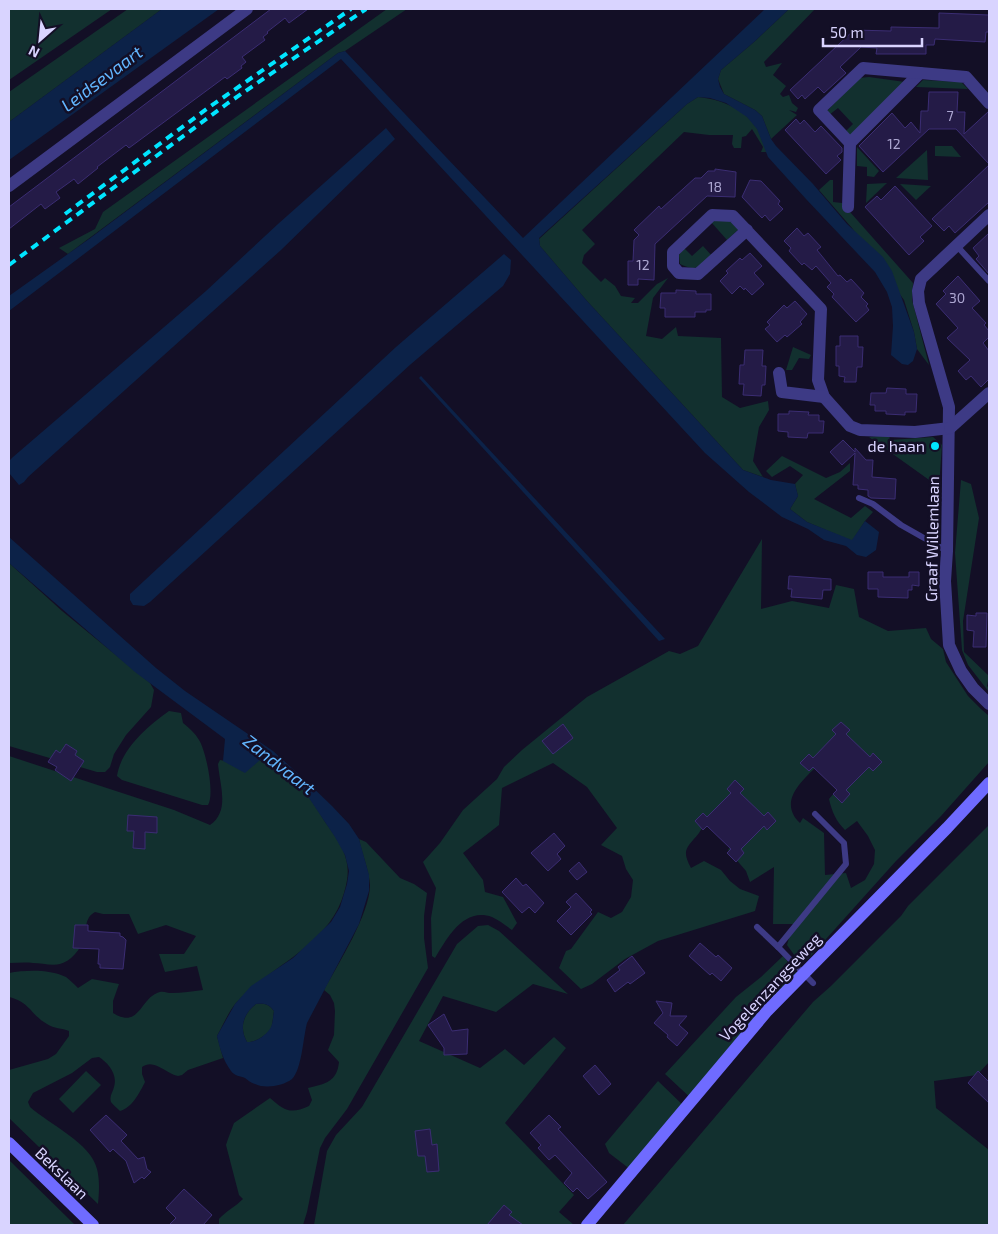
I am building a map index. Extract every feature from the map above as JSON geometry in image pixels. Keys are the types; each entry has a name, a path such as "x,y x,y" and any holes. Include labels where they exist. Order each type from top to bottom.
{"main road":[{"name":"Vogelenzangseweg","path":"587,1225 733,1050 803,974 989,783"},
{"name":"Bekslaan","path":"9,1144 93,1225"}],"street":[{"path":"9,186 246,9"},
{"path":"850,143 819,110 863,68 966,76 989,103"},
{"path":"848,207 850,143 920,73"},
{"path":"747,230 698,274 679,273 673,266 673,252 712,215 733,216 747,230 821,309 818,380 824,397 850,426 860,430 915,432 950,428 989,393"},
{"name":"Graaf Willemlaan","path":"989,215 921,279 918,291 919,303 949,407 948,551 945,581 949,645 961,671 973,688 989,704"},
{"path":"779,373 782,392 824,397"}],"lane":[{"path":"956,245 989,281"},
{"path":"859,498 873,504 901,525 948,551"},
{"path":"778,947 846,864 844,843 815,814"},
{"path":"756,927 812,983"}],"green space":[{"path":"9,9 112,9 9,80"},
{"path":"128,9 162,9 9,122 9,92"},
{"path":"387,9 407,9 345,51 338,53 68,254 59,248 95,229 103,212"},
{"path":"789,9 815,9 764,62 766,67 782,63 773,75 786,86 780,94 783,97 789,95 792,103 798,108 796,112 789,110 797,115 771,139 762,116 755,110 724,94 718,79 721,70"},
{"path":"869,77 905,82 849,137 845,132 853,124 838,108 829,115 826,112 859,78"},
{"path":"923,80 961,82 968,89 916,87"},
{"path":"698,97 732,106 747,116 758,130 767,152 761,152 763,147 752,129 746,136 742,137 741,148 734,148 732,144 733,135 684,132 582,230 595,244 584,255 582,263 601,282 605,278 615,286 621,296 635,298 631,303 638,303 657,284 668,278 653,298 646,336 662,339 676,327 678,336 721,338 722,397 740,408 768,401 769,410 759,427 753,461 763,477 743,470 587,301 540,246 539,239 687,104"},
{"path":"935,146 952,146 961,157 935,156"},
{"path":"857,147 879,171 874,177 867,176 867,167 857,166"},
{"path":"927,150 928,180 896,178"},
{"path":"830,180 833,180 833,202 842,203 913,283 912,300 929,365 917,349 904,300 852,228 819,190"},
{"path":"887,183 866,203 867,184"},
{"path":"900,184 931,186 916,200"},
{"path":"725,218 740,228 727,240 711,222"},
{"path":"703,246 712,256 704,263 694,268 680,264 679,255 684,248 692,256"},
{"path":"793,347 811,355 809,359 799,358 792,370 786,370"},
{"path":"889,435 890,440 933,437 942,445 939,487 869,437"},
{"path":"782,456 826,478 840,472 850,463 850,471 814,499 851,518 865,506 873,512 852,541 807,522 790,509 798,496 795,484 803,475 790,466 772,477 766,471"},
{"path":"961,480 971,484 979,518 963,621 964,652 989,676 987,686 989,692 968,665 962,650 955,553"},
{"path":"762,539 761,609 792,601 829,608 836,585 854,589 859,617 888,631 926,628 931,639 943,649 946,662 968,696 989,716 989,762 941,816 896,861 809,958 800,963 787,945 793,924 773,924 774,867 750,882 746,871 728,850 732,844 708,819 687,849 686,857 691,868 704,861 721,870 740,889 759,896 755,911 658,941 625,959 592,984 581,989 559,968 566,951 571,949 598,912 611,918 622,912 631,897 633,880 626,869 622,856 601,845 617,828 587,787 553,763 502,788 499,825 463,853 483,880 485,892 503,897 517,923 512,930 492,917 482,915 473,917 457,927 435,958 432,956 431,918 436,888 423,862 440,843 463,810 497,779 504,767 522,750 587,697 669,651 680,654 698,646","holes":["819,764 840,786 829,799 835,816 845,830 857,821 875,850 874,864 865,880 851,888 846,873 825,875 824,833 803,818 800,823 791,807 795,791"]},
{"path":"9,563 62,611 150,683 154,690 151,707 126,735 114,754 110,767 105,772 97,772 9,746"},
{"path":"169,711 181,713 183,723 196,735 202,746 210,782 211,792 208,805 202,805 122,780 117,776 124,757 137,739"},
{"path":"9,756 174,810 210,825 220,813 222,805 222,789 218,764 220,760 263,761 281,771 306,793 339,843 346,858 347,883 336,911 326,927 298,954 266,977 236,1003 217,1036 223,1058 188,1070 178,1076 151,1064 142,1067 145,1082 141,1090 128,1107 120,1111 111,1100 115,1078 106,1062 99,1057 92,1058 72,1073 33,1093 28,1102 30,1107 78,1142 93,1160 99,1178 98,1204 9,1118 9,1070 48,1059 56,1054 69,1036 69,1031 50,1026 22,1002 9,997 9,973 45,971 59,974 66,977 78,988 92,979 119,984 113,1001 113,1013 128,1018 134,1016 151,997 159,992 176,993 203,990 197,966 165,972 159,954 184,954 196,936 166,925 138,934 129,914 103,914 95,912 91,914 87,921 84,939 80,947 68,960 54,965 9,963"},
{"path":"989,825 989,1062 977,1075 934,1081 936,1108 989,1150 989,1225 623,1225 813,1002 901,916 908,906"},
{"path":"359,839 366,842 400,878 414,884 427,893 424,938 428,968 347,1109 325,1138 320,1148 303,1225 219,1225 219,1219 243,1199 239,1195 226,1145 234,1123 270,1098 279,1106 292,1111 309,1106 312,1100 308,1088 329,1081 338,1069 339,1062 328,1050 334,1035 334,1003 330,995 324,990 352,939 369,897 369,879"},
{"path":"488,925 499,931 568,994 533,984 496,1012 443,996 419,1041 480,1068 505,1049 524,1065 554,1037 566,1048 505,1123 574,1195 559,1212 574,1225 314,1225 327,1151 336,1135 362,1107 457,944 478,926"},
{"path":"783,956 802,979 695,1102 665,1074 736,997"},
{"path":"256,1004 266,1004 274,1011 272,1024 264,1036 247,1042 243,1032 244,1021 248,1012"},
{"path":"86,1071 101,1085 73,1113 59,1099"},
{"path":"658,1081 688,1110 635,1173 609,1153 605,1144"},
{"path":"9,1160 75,1225 9,1225"}],"water":[{"name":"Leidsevaart","path":"162,9 219,9 9,160 9,122"},
{"path":"765,9 789,9 721,70 718,79 720,87 724,94 755,110 762,116 771,139 776,146 813,184 847,224 883,257 892,271 914,332 917,349 913,361 908,365 902,364 891,355 892,307 887,292 875,272 768,157 757,129 747,117 726,103 710,98 698,97 687,104 539,238 540,246 587,301 743,470 771,480 795,484 798,496 790,509 807,522 852,540 865,521 879,532 876,550 866,557 857,555 846,546 824,540 808,529 782,517 749,492 705,453 341,59 9,311 9,296 89,239 338,53 345,51 523,238"},
{"path":"386,128 395,139 281,250 19,485 9,473 9,461 13,457 206,291"},
{"path":"504,254 511,260 510,274 503,286 411,364 150,602 144,606 133,605 130,600 130,594 396,347"},
{"path":"421,376 665,639 659,641 419,378"},
{"name":"Zandvaart","path":"9,537 156,668 185,691 273,751 332,806 349,824 359,839 369,875 369,891 359,924 307,1023 298,1068 292,1079 274,1086 259,1086 234,1074 224,1059 217,1036 235,1004 251,986 293,958 331,922 340,907 347,884 349,871 345,855 303,789 278,769 260,760 245,773 223,761 225,739 135,672 9,563","holes":["256,1004 268,1005 274,1011 272,1025 267,1033 260,1038 247,1042 243,1032 244,1021 248,1012"]}],"building":[{"path":"271,9 308,9 289,23 285,18 267,32 263,37 265,40 242,57 246,62 241,66 242,68 227,79 225,77 129,148 126,145 78,184 74,179 56,192 60,198 45,209 41,204 9,229 9,207"},
{"path":"939,13 989,15 989,32 986,32 985,42 935,39 934,45 926,45 926,54 876,54 877,48 861,47 840,67 846,73 824,93 818,87 805,99 802,95 798,99 790,90 854,30 891,31 891,27 939,28"},
{"path":"929,92 958,92 957,112 965,112 964,134 989,111 989,164 956,129 929,129 883,172 859,146 892,113 905,128 911,122 920,133 921,111 928,111"},
{"path":"796,119 800,124 804,120 815,132 821,126 842,148 842,152 837,156 841,160 826,174 785,130"},
{"path":"989,165 989,202 955,233 949,226 944,231 932,219"},
{"path":"715,169 736,172 735,197 707,196 655,244 654,280 638,279 638,285 628,285 628,261 633,261 634,240 639,235 634,230 659,206 661,209 695,178 701,178 708,171 715,171"},
{"path":"750,180 761,181 780,201 778,204 783,209 770,221 765,215 762,218 742,197"},
{"path":"895,186 932,226 920,237 924,241 909,255 865,207 877,196 881,200"},
{"path":"797,228 804,236 808,233 821,247 817,250 838,276 840,275 847,282 851,279 864,293 861,297 868,304 866,306 869,310 856,322 832,297 834,294 827,287 831,283 816,266 812,270 804,263 802,265 789,251 791,248 784,241"},
{"path":"989,233 989,274 976,259 979,256 973,248"},
{"path":"750,253 762,266 754,273 764,284 752,295 740,286 732,294 720,281 728,273 726,271 740,258 742,260"},
{"path":"958,276 980,301 972,308 986,323 984,325 989,331 989,337 983,343 989,351 989,379 981,387 971,376 966,380 958,371 970,360 947,338 958,328 936,304 946,294 943,291"},
{"path":"676,290 696,291 696,294 711,294 711,310 695,312 695,317 665,317 665,308 660,308 661,293 676,293"},
{"path":"795,301 807,314 800,322 802,324 787,337 785,335 777,342 765,329 770,325 767,322 784,305 787,308"},
{"path":"840,336 858,336 858,347 863,347 862,367 857,367 856,382 844,382 845,377 839,376 839,366 836,366 836,346 840,346"},
{"path":"745,350 763,350 762,366 766,366 765,385 762,385 761,396 743,395 744,384 739,384 740,365 744,365"},
{"path":"887,388 906,389 906,394 917,394 916,412 905,412 905,415 886,414 886,411 875,411 875,405 870,405 871,393 886,393"},
{"path":"789,411 809,412 808,415 819,415 819,421 824,421 823,433 808,433 807,438 788,437 788,432 778,431 778,414 789,414"},
{"path":"843,440 855,452 855,448 866,460 873,460 872,477 896,479 895,499 871,498 868,496 868,490 858,489 858,485 853,485 855,453 842,465 830,452"},
{"path":"868,572 883,572 883,577 909,577 909,572 919,572 919,586 912,585 912,590 908,590 908,598 878,597 878,589 868,589"},
{"path":"789,576 831,579 831,590 823,590 822,599 791,597 792,589 788,589"},
{"path":"976,613 987,613 986,647 973,647 974,631 967,630 967,615 976,616"},
{"path":"841,722 850,730 846,734 870,757 873,753 882,762 873,771 869,767 846,790 850,794 842,803 833,794 837,790 813,767 809,771 800,763 809,754 813,758 836,734 832,730"},
{"path":"563,724 573,738 553,754 542,741"},
{"path":"66,744 77,751 75,755 84,761 71,781 55,770 57,767 48,762 56,750 60,753"},
{"path":"735,780 744,789 740,793 764,816 768,812 776,821 767,830 764,826 741,849 744,853 736,862 727,853 731,849 707,826 703,830 695,821 703,813 707,817 731,793 727,789"},
{"path":"128,815 157,817 157,833 145,832 145,849 133,848 134,831 127,831"},
{"path":"554,833 565,846 557,854 561,859 548,871 531,853"},
{"path":"579,862 587,872 577,880 569,871"},
{"path":"516,878 523,886 526,884 544,903 535,913 529,907 522,913 502,892"},
{"path":"576,893 592,910 590,912 592,914 571,935 557,921 571,907 566,902"},
{"path":"75,925 88,925 88,931 120,933 120,936 126,940 123,969 100,968 100,964 98,964 99,949 73,948"},
{"path":"700,943 716,957 718,955 732,968 721,981 712,973 710,975 689,956"},
{"path":"632,956 645,973 615,992 607,980 620,970 618,967"},
{"path":"656,1001 672,1003 670,1016 687,1016 679,1025 688,1033 677,1046 654,1023 663,1013"},
{"path":"444,1014 452,1031 468,1029 467,1054 444,1055 444,1048 428,1025"},
{"path":"595,1065 611,1084 599,1095 583,1076"},
{"path":"978,1071 989,1082 989,1103 968,1083"},
{"path":"106,1115 127,1135 121,1141 138,1159 144,1157 147,1169 151,1172 144,1179 142,1177 134,1183 126,1161 113,1149 110,1152 90,1130"},
{"path":"549,1115 561,1127 558,1129 607,1182 588,1199 577,1188 573,1192 564,1183 572,1173 555,1155 549,1160 538,1148 541,1145 530,1133"},
{"path":"430,1129 432,1145 437,1144 439,1171 427,1172 425,1156 418,1156 415,1131"},
{"path":"184,1189 212,1215 203,1225 169,1225 176,1218 166,1208"},
{"path":"504,1205 512,1212 509,1215 523,1225 487,1225"}],"railway":[{"path":"65,214 208,108 351,9"},
{"path":"9,265 228,103 366,9"}],"place":[{"name":"de haan","path":"935,446"}]}
